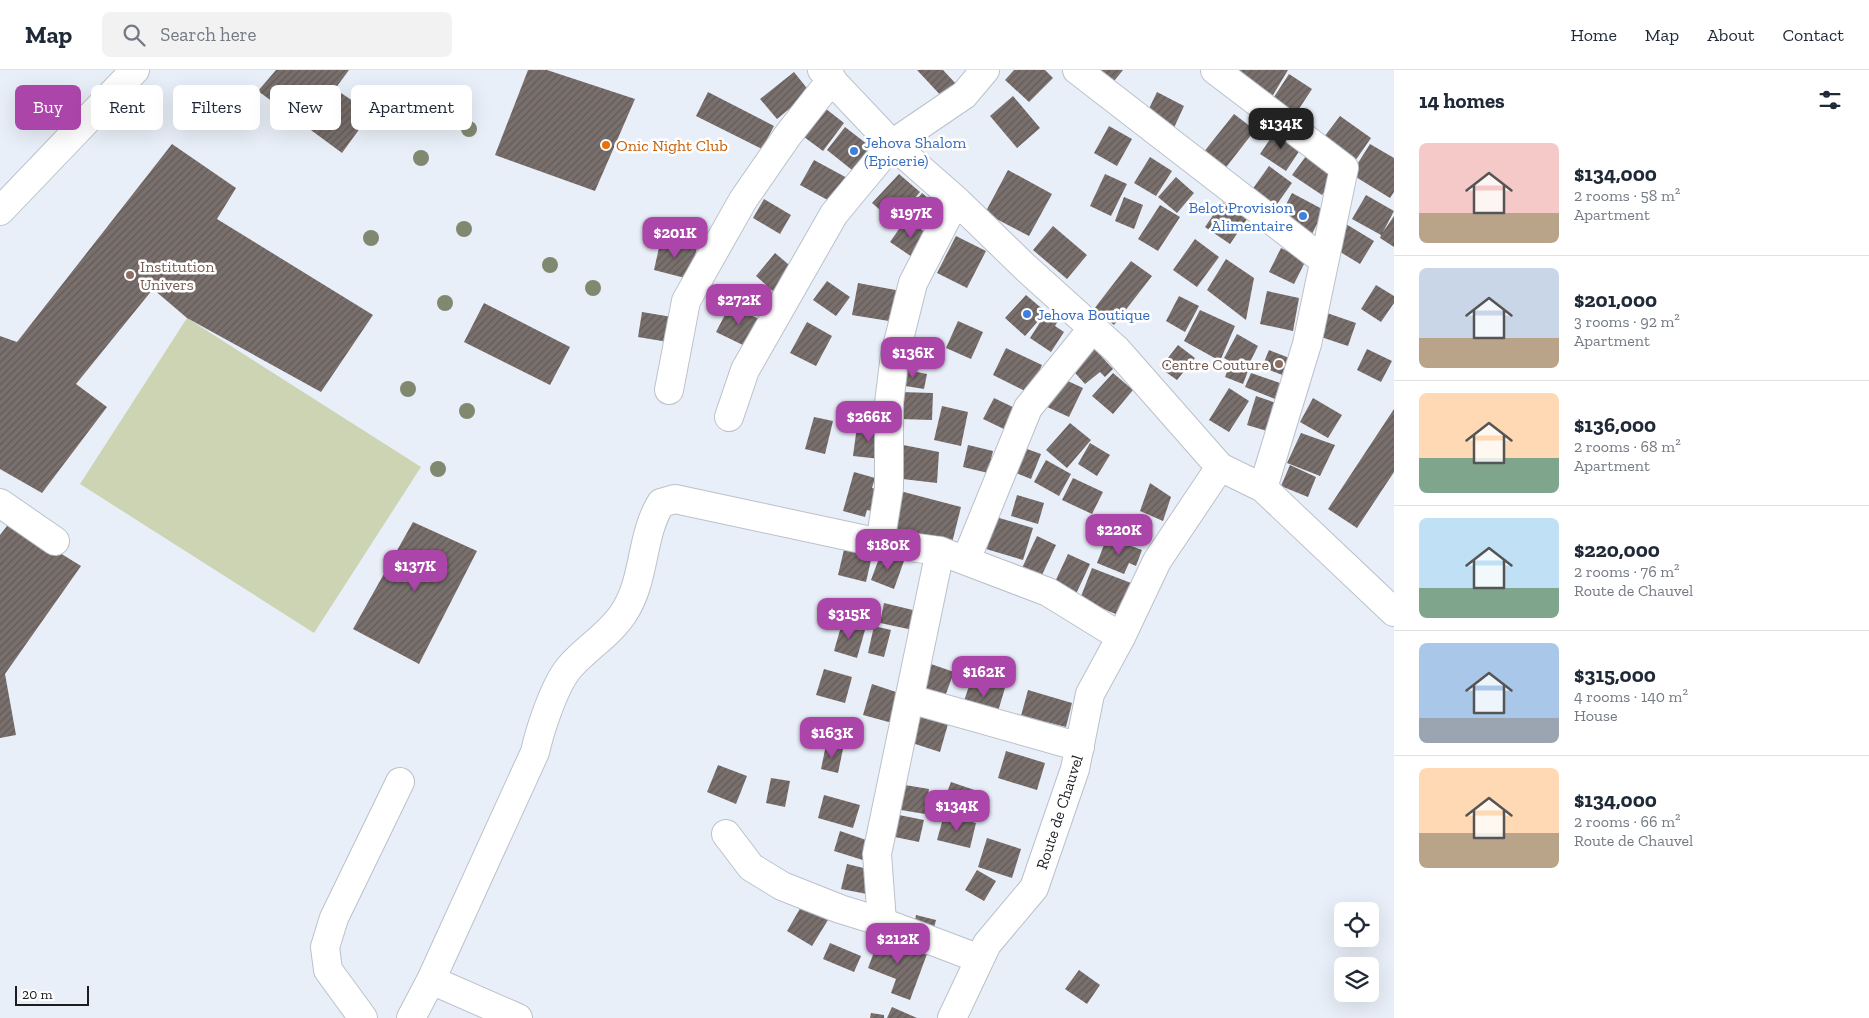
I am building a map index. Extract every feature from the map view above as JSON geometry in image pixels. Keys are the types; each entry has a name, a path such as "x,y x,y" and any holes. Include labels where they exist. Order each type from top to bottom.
{"street":[{"path":"0,212 135,70"},
{"path":"729,417 745,370 834,214 892,144 964,94 985,70"},
{"path":"1077,70 1323,260"},
{"path":"1215,70 1344,168 1323,260 1307,344 1263,488"},
{"path":"669,390 686,301 743,200 827,75 892,144 956,200 1092,329 1117,350 1220,467 1263,488 1394,612"},
{"path":"880,543 889,488 889,403 894,354 913,283 956,200"},
{"path":"966,560 1028,408 1092,329"},
{"name":"Route de Chauvel","path":"952,1018 987,944 1034,888 1076,769 1090,694 1121,637 1157,561 1220,467"},
{"path":"410,1018 431,980 534,752 542,723 568,669 623,614 639,579 652,518 661,503 675,499 880,543 940,551 1048,592 1121,637"},
{"path":"0,503 55,541"},
{"path":"882,922 877,854 940,551"},
{"path":"910,699 1080,747"},
{"path":"364,1018 328,970 325,947 334,918 400,782"},
{"path":"726,834 751,867 782,886 840,910 882,922 980,960"},
{"path":"431,980 518,1018"}],"green space":[{"path":"187,318 421,467 314,633 80,484"}],"building":[{"path":"276,70 349,70 338,85 270,85 270,100 260,92 260,89"},
{"path":"528,70 547,70 635,99 595,191 495,155"},
{"path":"917,70 943,70 958,86 944,99"},
{"path":"1014,70 1045,70 1053,78 1029,102 1005,80"},
{"path":"1089,70 1123,70 1110,86"},
{"path":"1240,70 1288,70 1273,95 1238,74"},
{"path":"794,72 810,92 777,119 760,99"},
{"path":"1289,74 1312,89 1295,115 1272,100"},
{"path":"708,92 774,126 762,149 696,116"},
{"path":"1157,92 1184,106 1172,132 1144,119"},
{"path":"341,93 351,100 351,130 359,130 342,153 311,130 341,130"},
{"path":"1013,96 1040,128 1017,148 990,116"},
{"path":"821,105 844,123 823,151 800,134"},
{"path":"1234,114 1255,130 1224,170 1203,153"},
{"path":"1340,116 1371,138 1353,164 1321,141"},
{"path":"1109,126 1132,139 1117,166 1094,153"},
{"path":"845,127 876,151 857,174 827,150"},
{"path":"1276,130 1302,147 1286,171 1260,154"},
{"path":"172,144 236,188 217,219 373,315 321,392 187,318 153,289 76,384 107,407 42,493 0,469 0,336 17,342"},
{"path":"1370,144 1394,158 1394,192 1390,198 1351,174"},
{"path":"1309,152 1338,173 1322,195 1292,175"},
{"path":"1150,157 1172,171 1156,196 1134,183"},
{"path":"814,160 849,179 835,204 800,185"},
{"path":"1269,166 1292,183 1272,211 1249,194"},
{"path":"1008,170 1052,194 1029,236 985,213"},
{"path":"899,174 920,192 893,221 872,203"},
{"path":"1105,174 1127,184 1111,216 1090,206"},
{"path":"1176,177 1194,193 1177,213 1158,197"},
{"path":"922,193 944,212 929,230 907,212"},
{"path":"1292,193 1324,210 1312,234 1279,218"},
{"path":"1366,195 1394,211 1383,232 1394,216 1394,247 1380,238 1381,235 1352,219"},
{"path":"1124,197 1143,205 1134,229 1115,221"},
{"path":"764,199 791,215 780,234 753,218"},
{"path":"1222,202 1247,219 1230,244 1205,227"},
{"path":"1160,205 1180,217 1158,251 1138,239"},
{"path":"906,219 931,236 915,259 890,242"},
{"path":"1346,224 1374,241 1360,264 1332,247"},
{"path":"1053,226 1087,255 1067,279 1033,250"},
{"path":"956,236 986,251 967,288 937,273"},
{"path":"661,239 697,248 689,279 654,270"},
{"path":"1195,239 1219,257 1197,287 1173,270"},
{"path":"1281,248 1306,260 1294,284 1269,272"},
{"path":"775,253 794,269 774,292 756,276"},
{"path":"1226,259 1254,278 1246,320 1207,290"},
{"path":"1131,261 1152,276 1114,325 1094,309"},
{"path":"827,281 850,297 836,316 813,300"},
{"path":"858,283 901,291 895,322 852,315"},
{"path":"1376,285 1394,296 1394,303 1381,322 1361,309"},
{"path":"1267,291 1299,298 1293,331 1260,324"},
{"path":"1026,295 1046,312 1025,336 1005,318"},
{"path":"1179,296 1199,306 1185,332 1166,321"},
{"path":"484,303 570,347 550,385 464,342"},
{"path":"730,305 761,320 747,347 716,332"},
{"path":"1200,310 1235,326 1220,361 1184,341"},
{"path":"642,312 672,317 668,342 638,337"},
{"path":"1046,313 1058,321 1055,326 1064,332 1051,352 1030,338"},
{"path":"1327,313 1356,323 1348,346 1318,336"},
{"path":"958,321 983,332 971,359 946,348"},
{"path":"807,322 832,336 816,366 790,353"},
{"path":"1237,334 1258,346 1246,370 1224,358"},
{"path":"1091,345 1113,369 1105,377 1100,372 1085,384 1068,365"},
{"path":"1178,345 1195,358 1177,380 1160,368"},
{"path":"1006,348 1042,365 1029,393 993,375"},
{"path":"1367,349 1392,361 1381,382 1357,370"},
{"path":"1269,350 1292,359 1285,376 1262,367"},
{"path":"1230,364 1248,371 1243,384 1225,377"},
{"path":"902,369 927,374 924,389 899,385"},
{"path":"1113,373 1133,390 1113,414 1092,396"},
{"path":"1251,373 1280,383 1275,399 1245,387"},
{"path":"1057,376 1083,388 1069,417 1043,405"},
{"path":"1229,388 1249,401 1229,432 1209,420"},
{"path":"900,392 933,393 932,420 899,419"},
{"path":"1256,396 1276,403 1267,431 1247,425"},
{"path":"994,398 1019,410 1008,431 983,419"},
{"path":"1313,398 1342,415 1328,438 1300,422"},
{"path":"942,406 968,412 961,446 934,440"},
{"path":"1394,409 1394,472 1357,528 1328,509"},
{"path":"814,417 833,421 825,454 805,449"},
{"path":"1070,423 1091,440 1067,468 1046,450"},
{"path":"857,426 884,430 881,459 853,456"},
{"path":"1301,433 1335,445 1320,476 1287,463"},
{"path":"1090,443 1110,455 1097,476 1078,464"},
{"path":"898,444 939,452 937,483 894,478"},
{"path":"968,445 993,451 988,473 963,467"},
{"path":"1016,445 1041,454 1031,479 1006,469"},
{"path":"1046,460 1071,474 1059,496 1034,482"},
{"path":"1290,465 1316,477 1308,497 1281,486"},
{"path":"854,472 875,478 872,488 885,491 879,513 867,510 865,517 843,511"},
{"path":"1073,478 1103,492 1092,514 1062,500"},
{"path":"1150,483 1171,497 1163,521 1140,511"},
{"path":"900,491 961,507 952,543 891,527"},
{"path":"1017,495 1044,503 1038,524 1011,516"},
{"path":"996,517 1033,528 1023,560 986,549"},
{"path":"10,522 81,566 5,674 16,735 0,738 0,535"},
{"path":"413,522 477,551 419,664 353,629"},
{"path":"1037,536 1056,545 1041,577 1022,568"},
{"path":"1107,537 1142,550 1136,566 1129,563 1124,574 1097,563"},
{"path":"846,541 874,547 866,582 838,575"},
{"path":"881,553 904,561 894,589 871,580"},
{"path":"1068,554 1090,564 1076,594 1054,584"},
{"path":"1092,568 1131,583 1118,615 1080,599"},
{"path":"884,603 917,611 913,630 880,623"},
{"path":"842,623 865,630 857,658 834,651"},
{"path":"874,626 891,630 884,657 868,653"},
{"path":"928,663 954,672 943,702 918,694"},
{"path":"824,669 852,677 845,703 816,695"},
{"path":"972,677 1005,688 996,718 962,707"},
{"path":"872,684 905,695 896,724 863,715"},
{"path":"1028,690 1072,703 1066,727 1046,722 1044,730 1019,723"},
{"path":"918,714 948,724 940,752 909,742"},
{"path":"826,745 843,749 838,773 821,769"},
{"path":"1006,751 1045,763 1037,790 998,778"},
{"path":"718,765 747,776 736,804 707,792"},
{"path":"771,778 790,781 785,807 766,803"},
{"path":"951,782 986,794 977,817 942,805"},
{"path":"899,784 929,789 925,814 895,809"},
{"path":"824,795 860,805 853,828 818,818"},
{"path":"894,814 924,820 919,842 890,836"},
{"path":"944,815 976,823 970,848 937,840"},
{"path":"840,831 872,842 866,861 834,851"},
{"path":"987,838 1021,849 1012,878 978,867"},
{"path":"847,864 872,870 867,894 841,889"},
{"path":"977,870 996,881 984,901 965,890"},
{"path":"805,900 831,915 812,946 787,931"},
{"path":"916,915 936,920 933,932 914,928"},
{"path":"880,936 927,954 910,1000 891,993 896,979 868,968"},
{"path":"830,943 861,956 854,972 823,959"},
{"path":"1079,970 1100,985 1087,1004 1065,989"},
{"path":"892,1007 917,1018 887,1018"},
{"path":"871,1013 884,1015 884,1018 870,1018"}],"place":[{"name":"Onic Night Club","path":"606,145"},
{"name":"Jehova Shalom (Epicerie)","path":"854,151"},
{"name":"Belot Provision Alimentaire","path":"1303,216"},
{"name":"Institution Univers","path":"130,275"},
{"name":"Jehova Boutique","path":"1027,314"},
{"name":"Centre Couture","path":"1279,364"}]}
